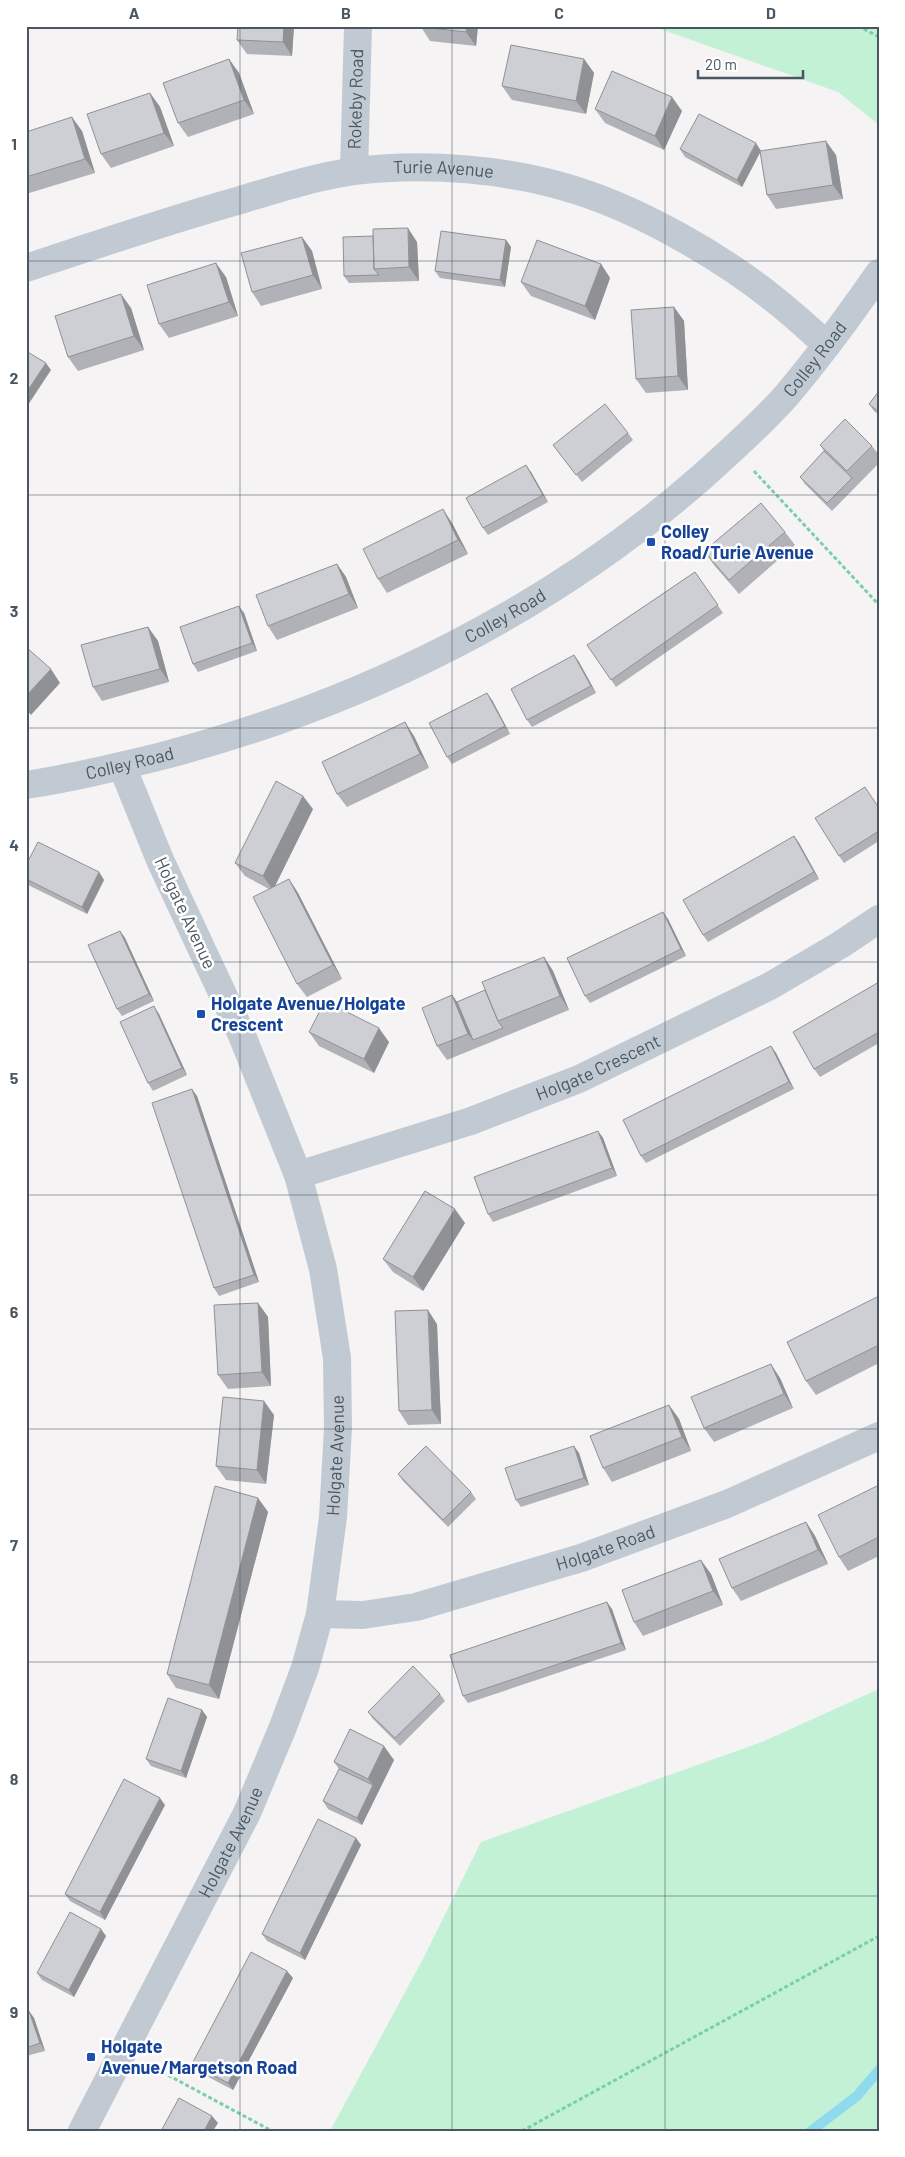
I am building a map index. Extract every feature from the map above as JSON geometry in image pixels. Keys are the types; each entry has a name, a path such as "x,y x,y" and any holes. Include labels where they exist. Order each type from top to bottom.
{"street":[{"name":"Rokeby Road","path":"354,171 358,26"},
{"name":"Turie Avenue","path":"26,268 173,219 268,191 354,171 429,167 496,173 578,191 644,218 712,255 774,299 827,345"},
{"name":"Colley Road","path":"26,785 122,766 218,741 301,714 401,671 503,620 589,566 662,512 733,449 784,398 827,345 879,273"},
{"name":"Holgate Avenue","path":"82,2131 247,1813 305,1668 320,1614 333,1517 338,1428 337,1358 323,1269 298,1175 241,1033 160,860 122,766"},
{"name":"Holgate Crescent","path":"298,1175 471,1121 579,1079 770,986 840,946 879,919"},
{"name":"Holgate Road","path":"320,1614 363,1614 416,1607 580,1558 727,1504 879,1436"}],"path":[{"path":"858,26 879,37"},
{"path":"733,449 879,605"},
{"path":"522,2131 879,1936"},
{"path":"124,2052 272,2131"}],"green space":[{"path":"652,26 879,26 879,125 838,92"},
{"path":"879,1689 879,2131 330,2131 423,1959 481,1842 762,1742"}],"building":[{"path":"238,26 284,26 283,42 237,40"},
{"path":"421,26 467,26 466,32"},
{"path":"511,45 584,59 576,101 502,86"},
{"path":"229,59 244,100 178,123 163,83"},
{"path":"612,71 672,97 655,136 595,109"},
{"path":"150,93 164,133 101,154 87,114"},
{"path":"699,114 756,143 737,180 680,149"},
{"path":"72,117 85,159 26,177 26,132"},
{"path":"826,141 833,185 767,195 760,151"},
{"path":"408,228 409,267 374,269 373,229"},
{"path":"441,231 506,240 500,280 435,271"},
{"path":"373,236 374,269 379,275 344,276 343,237"},
{"path":"302,237 313,275 252,292 241,253"},
{"path":"537,240 601,264 585,306 521,282"},
{"path":"216,263 229,302 159,324 147,285"},
{"path":"121,294 134,336 68,357 55,316"},
{"path":"674,307 678,376 636,379 631,310"},
{"path":"26,351 46,363 26,393"},
{"path":"879,391 879,412 869,404"},
{"path":"605,404 628,433 576,475 553,445"},
{"path":"845,419 872,446 847,471 820,445"},
{"path":"824,451 852,478 827,503 800,477"},
{"path":"526,465 543,495 483,528 466,498"},
{"path":"761,503 785,532 729,580 704,551"},
{"path":"443,509 458,540 378,579 363,549"},
{"path":"337,564 349,594 268,626 256,595"},
{"path":"695,572 718,605 611,680 587,645"},
{"path":"239,606 252,643 193,664 180,627"},
{"path":"148,627 160,669 93,687 81,645"},
{"path":"26,647 51,669 26,696"},
{"path":"574,655 591,686 527,720 511,689"},
{"path":"487,693 505,726 447,757 429,723"},
{"path":"405,722 420,754 337,794 322,762"},
{"path":"276,781 303,796 263,876 235,863"},
{"path":"865,787 879,808 879,831 839,856 815,818"},
{"path":"794,836 814,872 703,935 683,900"},
{"path":"38,842 99,872 82,907 26,879 26,865"},
{"path":"289,879 333,965 297,984 253,897"},
{"path":"663,912 681,949 585,996 567,958"},
{"path":"120,931 149,994 117,1009 88,945"},
{"path":"544,957 560,996 498,1021 482,982"},
{"path":"879,982 879,1032 814,1069 793,1032"},
{"path":"485,990 498,1021 503,1028 473,1040 457,1002"},
{"path":"452,995 468,1034 437,1046 422,1008"},
{"path":"325,1001 379,1028 364,1059 309,1032"},
{"path":"154,1006 182,1068 148,1083 120,1022"},
{"path":"771,1046 789,1082 641,1156 623,1120"},
{"path":"192,1089 254,1275 214,1288 152,1103"},
{"path":"598,1131 612,1168 488,1214 474,1177"},
{"path":"425,1191 455,1209 413,1277 383,1259"},
{"path":"879,1296 879,1345 806,1381 787,1342"},
{"path":"258,1303 262,1372 218,1375 214,1305"},
{"path":"428,1310 432,1410 399,1411 395,1311"},
{"path":"771,1364 784,1394 704,1428 691,1397"},
{"path":"223,1397 264,1401 257,1470 216,1466"},
{"path":"669,1405 682,1437 603,1468 590,1436"},
{"path":"426,1446 471,1492 443,1520 398,1474"},
{"path":"574,1446 584,1478 516,1500 505,1468"},
{"path":"879,1485 879,1537 839,1557 818,1515"},
{"path":"215,1486 258,1498 209,1685 167,1674"},
{"path":"806,1522 818,1550 732,1588 719,1559"},
{"path":"701,1560 713,1591 634,1622 622,1590"},
{"path":"607,1602 621,1643 463,1696 450,1655"},
{"path":"413,1666 440,1694 395,1738 368,1712"},
{"path":"168,1698 202,1710 181,1771 146,1759"},
{"path":"350,1729 384,1746 368,1779 334,1762"},
{"path":"339,1769 373,1785 357,1818 323,1801"},
{"path":"124,1779 160,1798 100,1912 65,1894"},
{"path":"318,1819 356,1838 300,1953 262,1934"},
{"path":"70,1912 101,1929 69,1990 37,1973"},
{"path":"251,1952 287,1971 228,2083 192,2064"},
{"path":"29,2011 40,2043 26,2048 26,2012"},
{"path":"179,2098 212,2116 204,2131 161,2131"}],"waterway":[{"path":"811,2131 857,2096 879,2070"}],"place":[{"name":"Colley Road/Turie Avenue","path":"651,542"},
{"name":"Holgate Avenue/Holgate Crescent","path":"201,1014"},
{"name":"Holgate Avenue/Margetson Road","path":"91,2057"}]}
